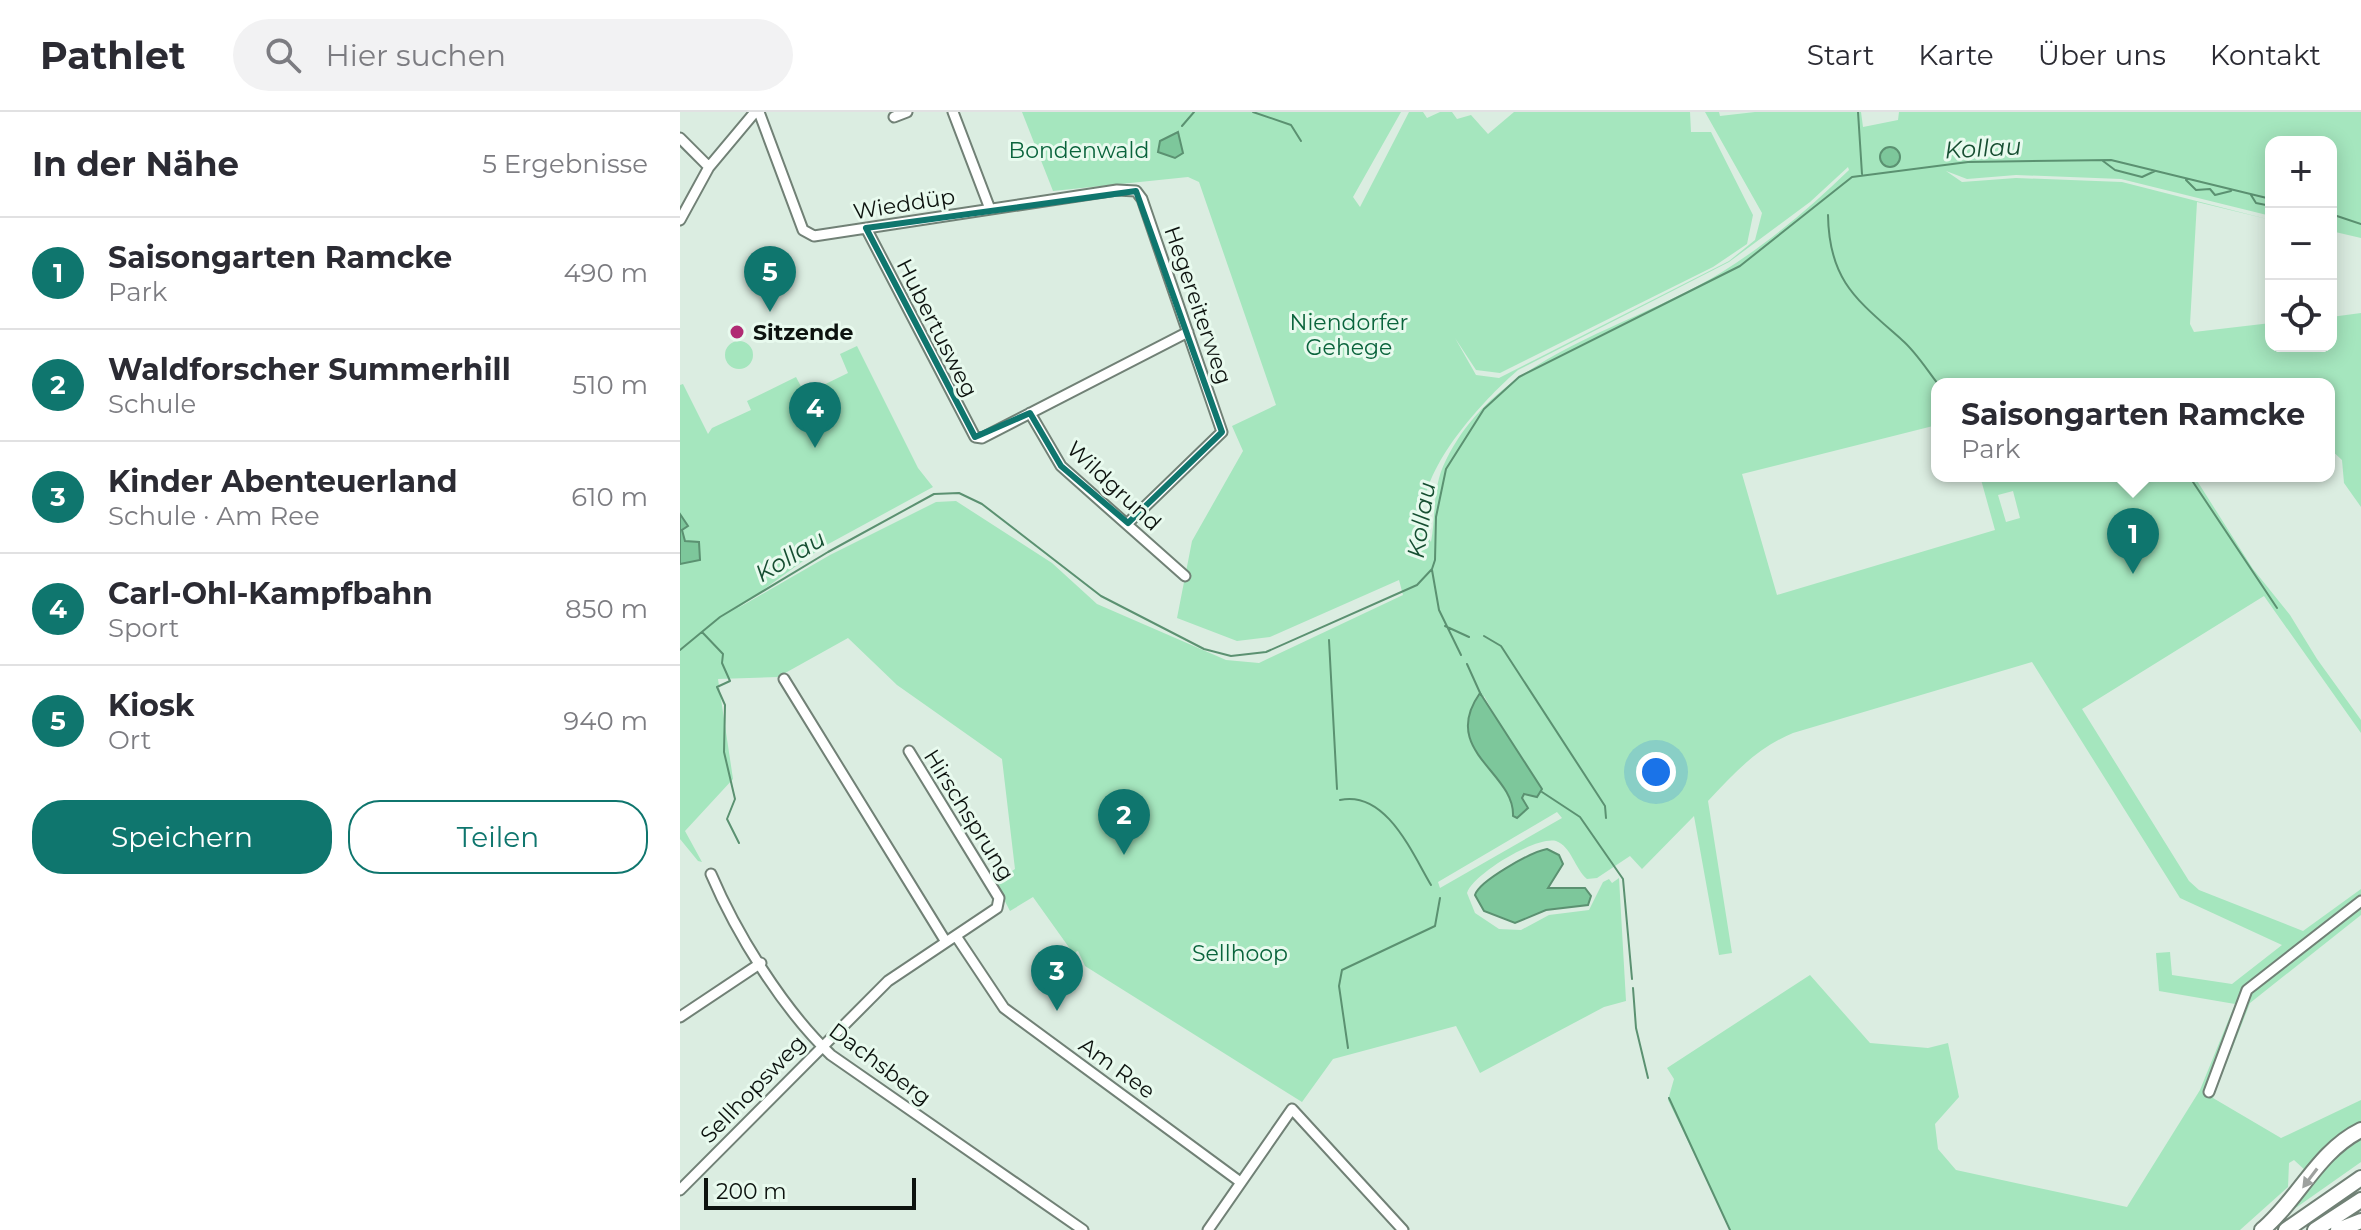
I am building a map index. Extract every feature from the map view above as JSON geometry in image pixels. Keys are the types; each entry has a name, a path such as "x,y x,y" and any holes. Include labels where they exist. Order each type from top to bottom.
{"highway":[{"path":"2262,1230 2331,1151 2361,1130"},
{"path":"2286,1230 2361,1178"},
{"path":"2315,1230 2361,1200"},
{"path":"2338,1230 2361,1221"}],"street":[{"path":"680,220 709,167 757,112"},
{"name":"Wieddüp","path":"757,112 803,230 814,236 1129,188 1136,191"},
{"path":"894,117 907,112"},
{"path":"953,112 990,209"},
{"path":"680,138 709,167"},
{"name":"Hegereiterweg","path":"1128,523 1222,432 1142,199 1136,191"},
{"name":"Hubertusweg","path":"866,228 970,433 982,438 1030,413"},
{"path":"1030,413 1188,332"},
{"name":"Wildgrund","path":"1030,413 1061,466 1185,576"},
{"path":"784,679 946,942"},
{"name":"Hirschsprung","path":"909,751 999,898"},
{"name":"Dachsberg","path":"711,874 731,917 821,1045 1083,1230"},
{"name":"Sellhopsweg","path":"680,1190 888,981 997,908 999,898"},
{"path":"2209,1092 2247,990 2361,901"},
{"name":"Am Ree","path":"956,936 1004,1008 1239,1181"},
{"path":"680,1017 761,963"},
{"path":"1208,1230 1239,1181 1292,1109 1403,1230"}],"highlighted area":[{"path":"1136,191 1222,432 1128,523 1061,466 1030,413 975,437 866,228"}],"green space":[{"path":"1022,112 1401,112 1353,197 1360,207 1409,112 1423,112 1427,118 1440,112 1452,112 1457,119 1471,115 1488,134 1514,112 1690,112 1691,132 1711,132 1753,215 1747,244 1713,267 1500,373 1476,370 1455,338 1476,375 1499,378 1729,261 1755,240 1762,213 1705,112 1719,112 1720,116 1755,112 1861,112 1863,127 1898,120 1899,112 2361,112 2361,238 2337,232 2337,136 2265,136 2265,215 2121,179 2016,175 1967,179 1946,171 1962,182 2016,178 2122,182 2265,218 2197,202 2190,324 2194,332 2265,324 2265,352 2337,352 2337,316 2361,313 2361,507 2344,483 2342,460 2335,454 2335,378 1931,378 1931,427 1742,474 1777,595 1995,530 1982,482 2198,482 2253,569 2290,615 2361,720 2361,733 2264,596 2082,709 2189,881 2199,890 2303,931 2361,889 2361,915 2250,1003 2213,1098 2281,1138 2361,1100 2361,1125 2318,1155 2306,1171 2294,1160 2289,1163 2288,1187 2240,1230 1731,1230 1668,1100 1674,1079 1667,1068 1810,975 1870,1043 1928,1048 1948,1043 1959,1097 1935,1124 1938,1149 1956,1170 2127,1207 2200,1090 2235,1004 2159,991 2156,953 2170,952 2172,975 2232,984 2282,945 2180,898 2032,662 1793,733 1757,753 1737,771 1708,801 1732,953 1719,955 1694,816 1642,869 1630,856 1597,878 1587,879 1565,848 1556,841 1534,844 1506,858 1481,876 1467,893 1475,913 1499,929 1521,930 1549,915 1589,910 1603,882 1609,879 1612,883 1619,878 1626,1001 1604,1007 1480,1073 1456,1026 1333,1059 1302,1102 1085,966 1078,951 1073,953 1033,897 1010,911 995,882 1015,869 1002,759 897,685 848,638 778,677 718,679 733,779 685,831 702,862 698,861 680,839 680,385 683,384 708,434 712,428 751,410 747,401 796,377 805,394 848,373 840,354 857,346 918,468 933,487 821,548 738,608 830,555 936,502 956,501 1052,563 1097,604 1226,660 1259,663 1403,595 1399,580 1270,637 1237,641 1177,618 1192,541 1243,451 1232,426 1276,405 1199,182 1188,177 1053,191","holes":["1848,167 1849,170 1788,224 1722,272 1569,348 1532,369 1498,394 1469,424 1446,460 1436,491 1431,542 1424,521 1425,498 1434,473 1466,424 1518,370 1729,262 1810,202","2013,491 2020,518 2006,522 1998,495","1484,696 1531,778 1542,789 1524,794 1513,809 1509,796 1471,743","1557,812 1562,818 1440,888 1438,882"]},
{"path":"739,341 749,345 753,355 749,365 739,369 729,365 725,355 729,345"},
{"path":"2361,1139 2361,1162 2287,1214 2331,1161"}],"shaded area":[{"path":"1178,132 1183,153 1175,158 1158,152 1160,141"},
{"path":"1890,147 1897,150 1900,157 1897,164 1890,167 1883,164 1880,157 1883,150"},
{"path":"680,514 688,526 682,530 685,541 699,542 700,560 680,564"},
{"path":"1480,693 1542,789 1537,797 1524,794 1522,798 1528,808 1517,818 1513,816 1503,786 1473,746 1468,730 1470,713"},
{"path":"1547,849 1559,855 1563,864 1548,888 1585,888 1591,896 1588,905 1546,910 1515,923 1484,911 1475,895 1486,882 1530,855"}],"waterway":[{"path":"1182,126 1194,112"},
{"path":"1253,112 1291,125 1301,141"},
{"path":"1858,112 1862,174"},
{"name":"Kollau","path":"680,650 720,617 828,552 934,494 959,493 982,504 1101,596 1204,649 1231,656 1266,652 1417,585 1432,569 1436,517 1446,469 1484,409 1519,377 1740,266 1852,177 1968,162 2111,160 2265,198"},
{"name":"Kollau","path":"2103,161 2115,170 2142,177 2155,171"},
{"path":"2186,180 2196,190 2210,189 2215,195 2231,191"},
{"name":"Kollau","path":"2251,195 2256,203 2265,205"},
{"path":"1828,215 1834,257 1848,287 1912,350 1933,378"},
{"name":"Kollau","path":"2337,216 2361,224"},
{"path":"2193,482 2277,608"},
{"path":"1432,570 1439,610 1461,655"},
{"path":"1445,626 1469,637"},
{"path":"702,632 723,654 722,663 730,681 717,687 725,705 724,752 735,799 727,819 739,843"},
{"path":"1484,636 1501,646 1605,806 1606,818"},
{"path":"1329,640 1337,789"},
{"path":"1467,664 1481,695"},
{"path":"1542,792 1580,817 1623,879 1632,979"},
{"path":"1340,800 1356,799 1384,814 1406,841 1431,885"},
{"path":"1348,1048 1339,986 1342,970 1435,926 1440,898"},
{"path":"1633,988 1636,1028 1648,1078"},
{"path":"1669,1098 1730,1230"}],"place":[{"name":"Kiosk","path":"770,312"},
{"name":"Sitzende","path":"737,332"},
{"name":"Carl-Ohl-Kampfbahn","path":"815,448"},
{"name":"Saisongarten Ramcke","path":"2133,574"},
{"name":"Waldforscher Summerhill","path":"1124,855"},
{"name":"Kinder Abenteuerland","path":"1057,1011"}],"park label":[{"name":"Bondenwald","path":"1079,150"},
{"name":"Niendorfer Gehege","path":"1349,334"},
{"name":"Sellhoop","path":"1240,953"}]}
